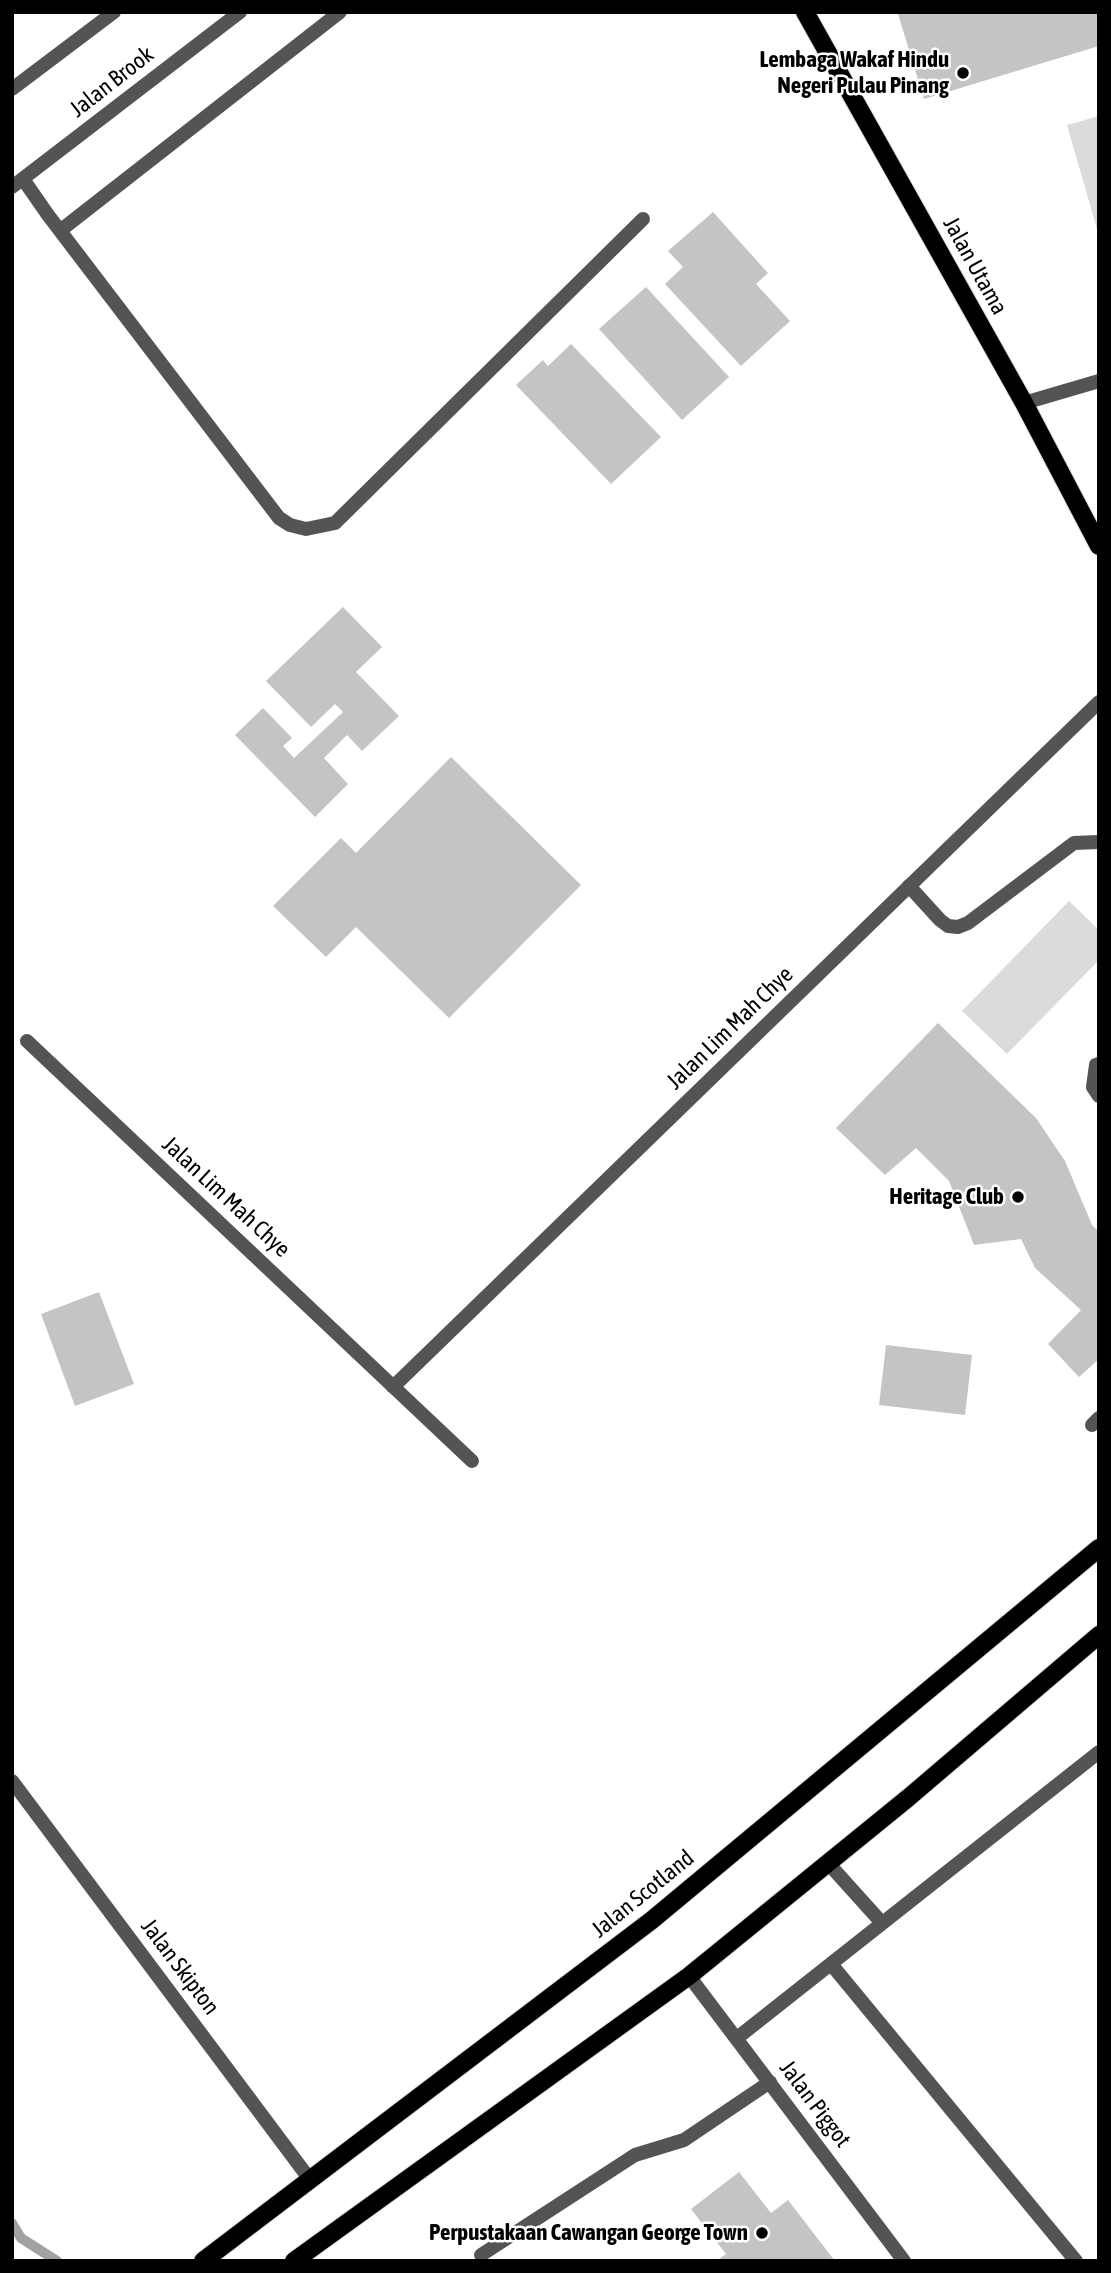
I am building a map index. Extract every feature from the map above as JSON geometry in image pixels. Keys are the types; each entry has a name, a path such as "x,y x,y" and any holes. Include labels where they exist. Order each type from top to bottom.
{"main road":[{"name":"Jalan Utama","path":"805,12 1024,403 1099,546"},
{"name":"Jalan Scotland","path":"203,2261 652,1920 1099,1548"},
{"path":"294,2261 689,1976 1099,1635"}],"street":[{"path":"12,89 114,12"},
{"name":"Jalan Brook","path":"18,183 240,12"},
{"path":"61,230 340,12"},
{"path":"18,183 61,230 279,518 290,525 306,529 335,523 643,219"},
{"path":"1024,403 1099,381"},
{"name":"Jalan Lim Mah Chye","path":"393,1387 1099,702"},
{"path":"909,886 940,920 948,926 958,926 968,923 1074,843 1099,842"},
{"name":"Jalan Lim Mah Chye","path":"27,1041 472,1461"},
{"path":"1099,1064 1096,1065 1093,1087 1099,1096"},
{"path":"737,2038 1099,1752"},
{"name":"Jalan Skipton","path":"12,1781 311,2181"},
{"path":"828,1863 882,1923"},
{"path":"831,1964 1076,2261"},
{"name":"Jalan Piggot","path":"689,1976 904,2261"},
{"path":"481,2255 635,2155 684,2140 770,2082"}],"shaded area":[{"path":"1099,116 1099,236 1067,125"},
{"path":"1069,901 1099,930 1099,960 1007,1054 962,1011"}],"building":[{"name":"Lembaga Wakaf Hindu Negeri Pulau Pinang","path":"1099,12 1099,46 924,99 898,14"},
{"path":"713,212 768,273 756,284 790,321 741,366 665,284 683,267 668,251"},
{"path":"646,287 729,377 682,420 599,329"},
{"path":"571,344 661,437 611,484 516,385 543,360 548,366"},
{"path":"343,607 382,647 356,672 399,716 362,751 347,735 324,758 348,784 315,817 235,735 263,708 292,738 283,746 294,758 343,712 335,704 311,727 266,681"},
{"path":"451,757 581,885 449,1018 356,927 326,957 273,906 341,838 356,853"},
{"name":"Heritage Club","path":"938,1023 1036,1118 1065,1161 1092,1225 1099,1232 1099,1359 1079,1377 1048,1344 1081,1310 1035,1268 1021,1239 974,1245 949,1181 916,1148 885,1175 836,1128"},
{"path":"99,1292 134,1384 75,1406 41,1314"},
{"path":"886,1345 972,1355 965,1415 879,1405"},
{"name":"Perpustakaan Cawangan George Town","path":"739,2172 771,2213 788,2200 835,2261 716,2261 726,2254 691,2209"}],"waterway":[{"path":"12,2223 21,2238 57,2261"}],"place":[{"name":"Lembaga Wakaf Hindu Negeri Pulau Pinang","path":"963,73"},
{"name":"Heritage Club","path":"1018,1197"},
{"name":"Perpustakaan Cawangan George Town","path":"762,2233"}]}
